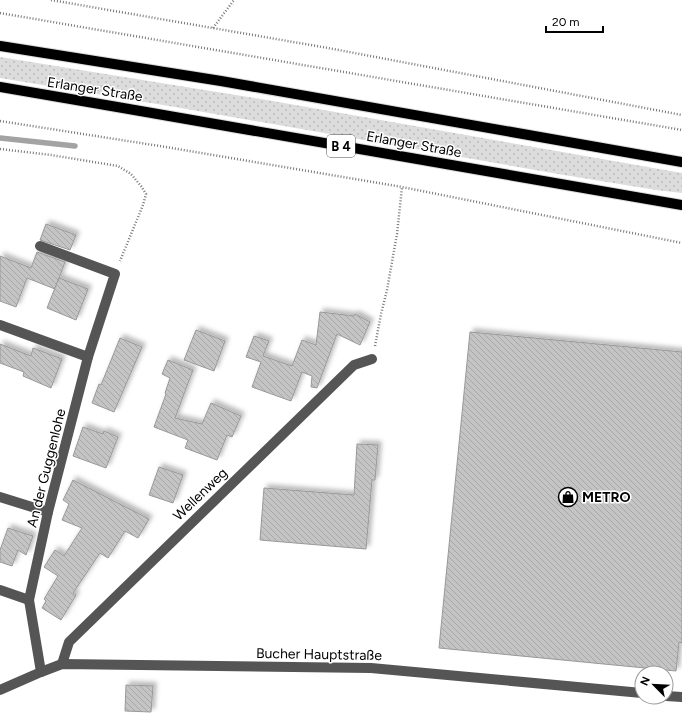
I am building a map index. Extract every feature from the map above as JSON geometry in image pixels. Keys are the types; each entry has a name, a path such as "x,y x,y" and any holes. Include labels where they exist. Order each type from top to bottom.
{"main road":[{"name":"Erlanger Straße","path":"0,46 236,83 682,162"},
{"name":"Erlanger Straße","path":"0,87 682,205"}],"street":[{"path":"40,246 115,274"},
{"name":"An der Guggenlohe","path":"41,672 29,600 48,512 88,357 115,274"},
{"path":"0,325 88,357"},
{"name":"Wellenweg","path":"62,664 68,642 354,365 372,359"},
{"path":"0,497 48,512"},
{"path":"0,590 29,600"},
{"name":"Bucher Hauptstraße","path":"0,690 62,664 372,668 634,693"}],"path":[{"path":"51,0 336,50 682,115"},
{"path":"213,28 234,0"},
{"path":"0,13 682,130"},
{"path":"0,121 166,147 402,187 682,243"},
{"path":"0,149 51,155 118,166 131,174 146,194 115,274"},
{"path":"372,359 397,234 402,187"}],"shaded area":[{"path":"0,57 267,100 682,173 682,193 558,174 0,78"}],"building":[{"path":"46,224 76,235 70,250 40,240"},
{"path":"37,252 65,262 55,289 27,278 16,307 0,301 0,256 31,268"},
{"path":"59,278 88,289 76,320 47,308"},
{"path":"320,312 354,316 355,314 370,322 360,345 337,334 317,388 311,387 312,376 302,372 291,401 252,387 261,362 246,357 254,336 269,341 263,356 292,366 302,340 316,345"},
{"path":"196,330 225,341 214,371 184,360"},
{"name":"METRO","path":"470,332 682,352 682,643 679,642 676,671 674,671 674,665 634,665 634,667 439,648"},
{"path":"120,338 142,347 114,412 92,403"},
{"path":"0,344 31,356 33,348 62,359 51,388 23,376 24,372 0,363"},
{"path":"168,360 193,370 175,418 202,424 211,403 241,416 232,437 227,435 217,460 185,448 188,440 154,427 170,378 162,374"},
{"path":"83,427 103,434 104,431 118,437 106,468 73,456"},
{"path":"357,444 378,445 375,480 372,480 366,549 260,540 264,488 354,495"},
{"path":"159,467 183,475 173,503 149,495"},
{"path":"73,480 149,519 138,538 125,531 108,558 100,553 73,593 76,595 61,620 42,608 46,601 44,599 58,576 44,567 55,550 64,556 82,528 62,520 69,504 63,500"},
{"path":"8,528 33,536 26,555 18,550 12,566 0,562 0,550"},
{"path":"126,685 153,686 151,712 125,711"}],"waterway":[{"path":"0,138 75,146"}],"place":[{"name":"METRO","path":"568,497"}]}
